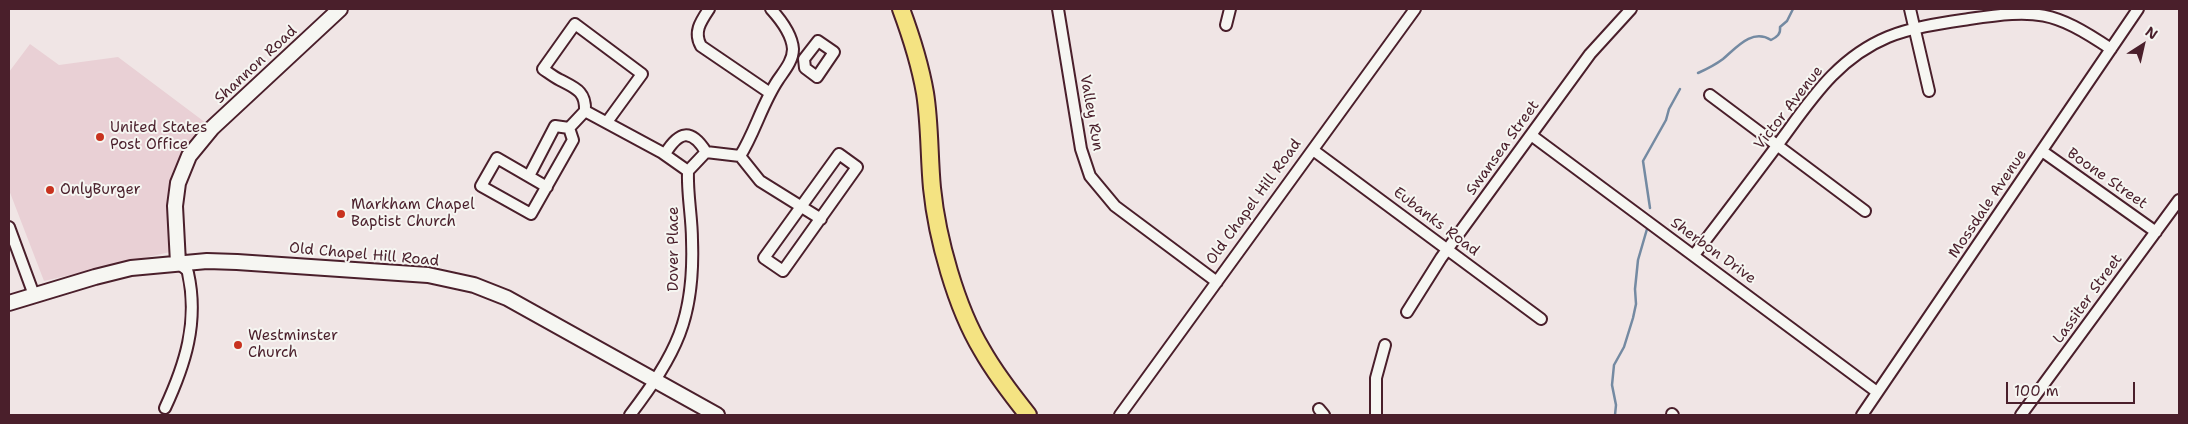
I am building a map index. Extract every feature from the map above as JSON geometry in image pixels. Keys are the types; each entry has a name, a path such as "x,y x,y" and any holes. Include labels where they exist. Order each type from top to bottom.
{"main road":[{"path":"902,9 914,45 925,92 932,188 949,271 981,349 996,374 1028,415"}],"street":[{"name":"Shannon Road","path":"178,262 175,221 176,198 178,183 189,156 212,128 340,9"},
{"path":"709,9 702,19 697,34 701,46 770,93"},
{"path":"740,156 770,93 792,56 793,50 789,34 772,9"},
{"name":"Valley Run","path":"1058,9 1080,149 1090,176 1114,206 1217,282"},
{"path":"1226,25 1230,9"},
{"name":"Old Chapel Hill Road","path":"1120,415 1415,9"},
{"name":"Swansea Street","path":"1407,312 1447,249 1599,42 1631,9"},
{"path":"1910,9 1929,91"},
{"name":"Mossdale Avenue","path":"1862,415 2138,9"},
{"name":"Victor Avenue","path":"1694,255 1829,77 1874,44 1895,34 1914,30 2010,13 2036,13 2051,16 2074,25 2111,49"},
{"path":"569,128 585,111 584,96 580,91 557,79 544,69 575,24 642,74 606,122"},
{"path":"792,56 804,59"},
{"path":"1710,95 1865,210"},
{"path":"585,111 665,154 688,171 706,152"},
{"path":"528,176 556,126 569,128"},
{"path":"547,186 497,158 482,186 531,214 547,186 573,140 569,128"},
{"name":"Sherbon Drive","path":"1531,134 1877,392"},
{"path":"665,154 678,137 683,135 690,136 700,142 706,152"},
{"name":"Eubanks Road","path":"1313,150 1541,319"},
{"name":"Boone Street","path":"2042,151 2156,232"},
{"path":"706,152 740,156 760,181 821,219"},
{"path":"839,154 857,167 821,219 783,271 764,258 839,154"},
{"name":"Dover Place","path":"630,415 656,380 675,347 688,303 692,268 688,171"},
{"name":"Lassiter Street","path":"2021,415 2179,200"},
{"path":"9,227 34,295"},
{"name":"Old Chapel Hill Road","path":"9,304 95,276 131,268 178,262 237,262 428,275 455,280 507,298 530,309 717,415"},
{"path":"165,408 186,358 192,320 188,270 178,262"},
{"path":"1376,415 1376,378 1385,345"}],"shaded area":[{"path":"30,44 59,65 118,57 206,123 184,148 173,175 167,204 170,252 44,281 9,190 9,72"}],"waterway":[{"path":"1698,73 1711,67 1751,38 1757,36 1771,40 1775,38 1779,33 1780,27 1787,21 1793,9"},
{"path":"1650,208 1643,161 1666,120 1669,109 1680,89"},
{"path":"1615,415 1616,405 1612,385 1614,365 1624,347 1633,318 1636,304 1635,289 1638,260 1647,229"}],"place":[{"name":"United States Post Office","path":"100,137"},
{"name":"OnlyBurger","path":"50,190"},
{"name":"Markham Chapel Baptist Church","path":"341,214"},
{"name":"Westminster Church","path":"238,345"}]}
